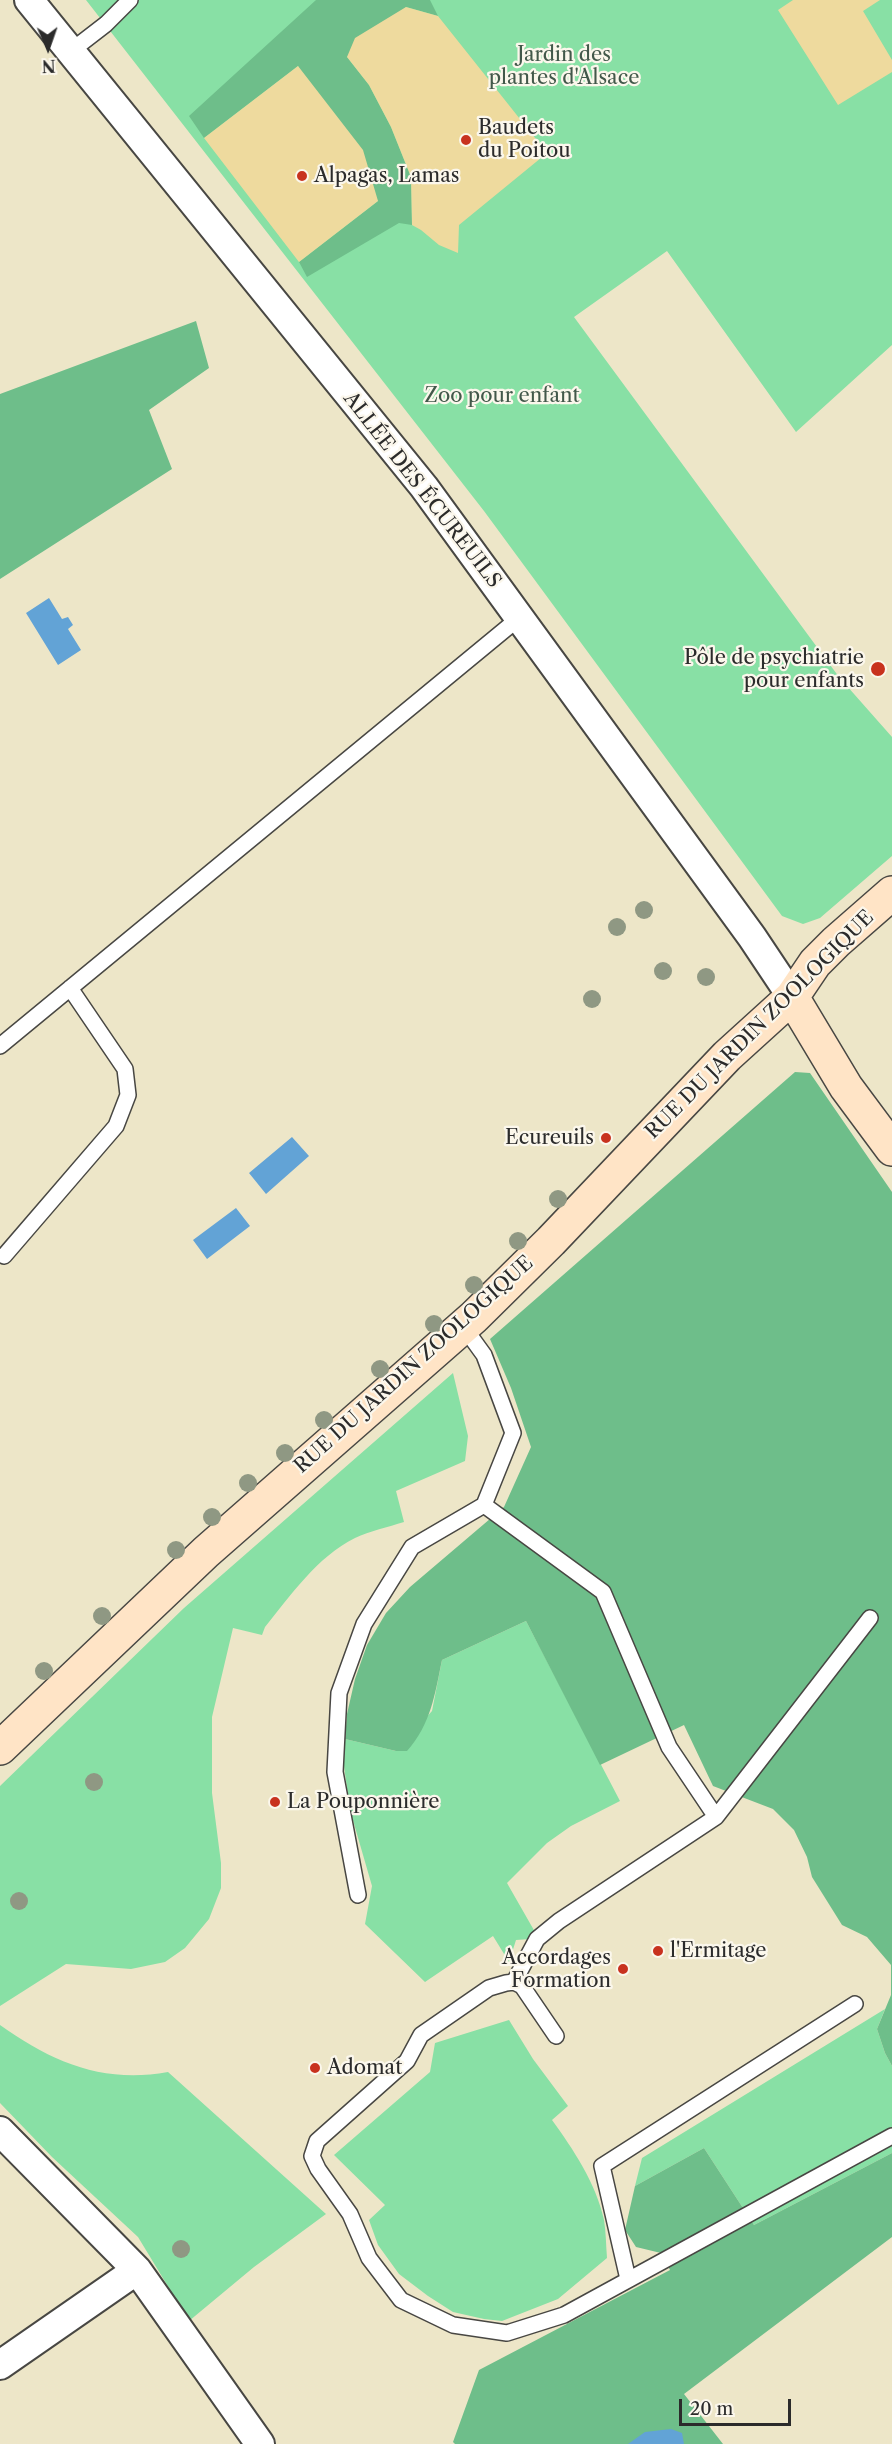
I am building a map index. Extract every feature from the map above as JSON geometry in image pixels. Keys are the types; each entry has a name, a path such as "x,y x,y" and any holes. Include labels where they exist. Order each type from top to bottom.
{"main road":[{"name":"RUE DU JARDIN ZOOLOGIQUE","path":"0,1748 206,1552 463,1326 550,1241 727,1056 792,997 815,963 892,893"},
{"path":"792,997 846,1087 892,1149"}],"street":[{"name":"ALLÉE DES ÉCUREUILS","path":"29,0 424,487 752,936 792,997"},
{"path":"0,2131 137,2270 260,2444"},
{"path":"0,2365 137,2270"}],"lane":[{"path":"71,51 106,24 130,0"},
{"path":"0,1046 519,618"},
{"path":"4,1256 116,1126 128,1095 125,1069 70,988"},
{"path":"358,1895 335,1772 339,1693 364,1624 412,1548 484,1505 513,1433 484,1355 463,1326"},
{"path":"484,1505 603,1592 669,1747 716,1817"},
{"path":"514,1982 537,1939 559,1921 716,1817 870,1618"},
{"path":"556,2036 522,1986 514,1982 489,1988 421,2035 407,2061 317,2141 312,2156 318,2169 350,2214 369,2258 401,2300 453,2325 507,2333 564,2315 892,2136"},
{"path":"628,2279 602,2166 855,2004"}],"green space":[{"path":"86,0 892,0 892,345 796,432 667,251 574,317 839,677 892,737 892,856 820,918 803,924 782,916 484,511"},
{"path":"316,0 430,0 438,16 406,7 347,57 369,85 391,127 411,177 412,225 399,223 307,277 299,262 378,201 298,66 204,138 189,116"},
{"path":"196,321 209,368 149,410 172,469 0,579 0,394"},
{"path":"795,1072 810,1073 892,1192 892,2066 877,2029 891,1995 891,1965 867,1937 842,1925 812,1877 807,1857 794,1830 773,1809 713,1786 684,1725 600,1765 526,1621 442,1660 427,1719 407,1751 396,1751 345,1739 347,1714 355,1679 367,1645 386,1613 410,1587 504,1507 531,1447 511,1388 490,1339"},
{"path":"453,1373 468,1436 465,1461 396,1491 404,1522 355,1538 329,1555 295,1590 265,1627 262,1635 233,1628 212,1717 212,1793 221,1863 221,1888 209,1919 185,1948 165,1962 131,1969 66,1964 0,2006 0,1786 184,1608"},
{"path":"526,1621 620,1801 571,1826 547,1843 507,1883 535,1932 530,1939 516,1940 509,1962 493,1936 425,1982 365,1924 372,1886 350,1810 343,1759 345,1739 396,1751 432,1711 442,1660"},
{"path":"885,2009 877,2029 892,2066 892,2153 754,2225 704,2148 635,2186 642,2158"},
{"path":"509,2020 533,2059 568,2106 552,2120 590,2180 604,2220 607,2258 558,2299 502,2321 453,2312 399,2274 378,2245 369,2220 385,2205 334,2155 430,2072 435,2043"},
{"path":"0,2025 39,2050 79,2067 122,2075 168,2072 326,2214 254,2267 189,2321 138,2237 52,2157 0,2103"},
{"path":"704,2148 754,2225 892,2153 892,2237 684,2394 723,2444 455,2444 453,2442 479,2370 670,2270 661,2253 636,2247 625,2230 635,2186"}],"sand":[{"path":"793,0 880,0 863,11 892,60 892,72 838,105 778,10"},
{"name":"Baudets du Poitou","path":"406,7 438,16 547,153 459,225 458,253 439,245 412,225 411,177 391,127 369,85 347,57 355,38"},
{"name":"Alpagas, Lamas","path":"298,66 363,150 378,201 299,262 204,138"}],"water":[{"path":"49,598 62,619 68,617 73,625 68,629 81,650 58,665 26,613"},
{"path":"292,1137 309,1156 266,1194 249,1173"},
{"path":"236,1208 250,1226 207,1259 193,1240"},
{"path":"671,2429 682,2433 684,2444 628,2444 645,2432"}],"place":[{"name":"Baudets du Poitou","path":"466,140"},
{"name":"Alpagas, Lamas","path":"302,176"},
{"name":"Pôle de psychiatrie pour enfants","path":"878,669"},
{"name":"Ecureuils","path":"606,1138"},
{"name":"La Pouponnière","path":"275,1802"},
{"name":"l'Ermitage","path":"658,1951"},
{"name":"Accordages Formation","path":"623,1969"},
{"name":"Adomat","path":"315,2068"}],"park label":[{"name":"Jardin des plantes d'Alsace","path":"564,66"},
{"name":"Zoo pour enfant","path":"502,396"}]}
